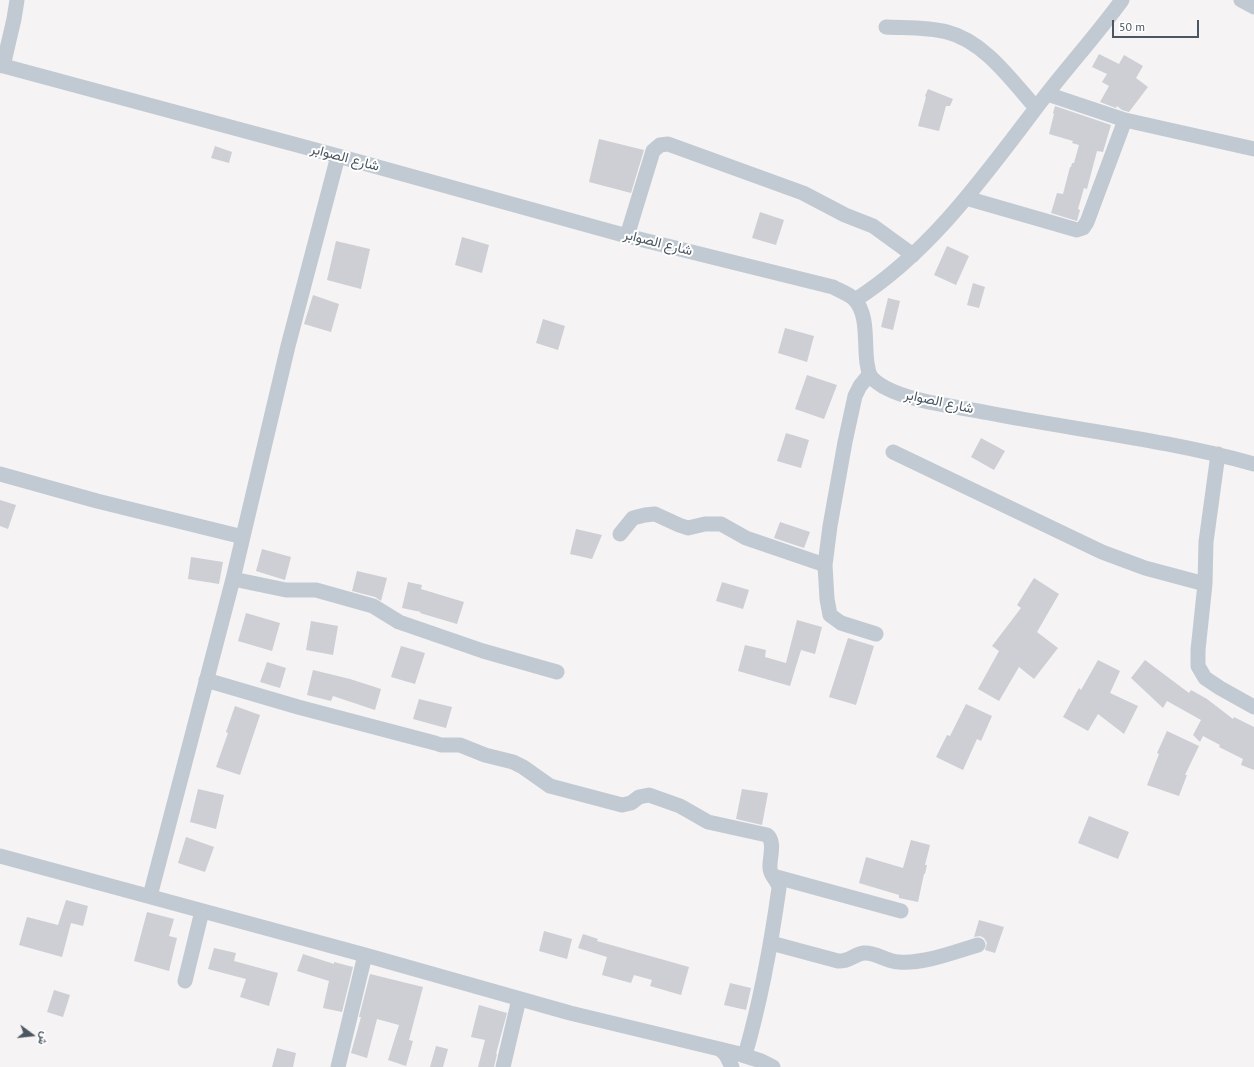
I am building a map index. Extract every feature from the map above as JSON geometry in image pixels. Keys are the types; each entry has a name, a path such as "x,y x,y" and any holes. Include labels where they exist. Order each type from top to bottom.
{"street":[{"path":"2,65 14,19 17,0"},
{"path":"876,634 841,623 830,615 826,599 825,565 830,526 841,465 855,396 860,386 869,375 865,349 865,325 862,313 855,300 885,279 913,255 966,198 1047,94 1108,20 1122,0"},
{"path":"1241,0 1254,7"},
{"path":"886,27 946,31 968,39 987,53 1036,108"},
{"name":"شارع الصوابر","path":"2,65 627,236 833,287 855,300"},
{"path":"1047,94 1125,120 1254,149"},
{"path":"966,198 1077,230 1083,228 1087,222 1125,120"},
{"path":"627,236 653,151 660,145 668,144 803,193 845,215 873,226 913,255"},
{"path":"150,896 233,579 288,346 338,156"},
{"name":"شارع الصوابر","path":"869,375 881,386 897,393 918,399 1014,418 1218,454 1254,464"},
{"path":"893,452 1102,552 1145,568 1205,584"},
{"path":"1218,454 1206,542 1205,584 1198,650 1198,666 1205,678 1254,707"},
{"path":"0,474 97,501 243,537"},
{"path":"620,534 633,518 655,514 688,528 705,524 721,524 746,538 825,565"},
{"path":"233,579 286,590 316,590 373,606 399,622 483,651 557,672"},
{"path":"206,680 298,707 441,745 460,745 485,755 513,762 523,767 544,782 557,788 622,805 631,803 639,797 649,795 670,801 708,822 767,835 771,842 770,870 778,882 779,888 771,944 761,996 745,1055"},
{"path":"0,856 623,1027 745,1055 773,1067"},
{"path":"773,876 901,911"},
{"path":"185,981 202,911"},
{"path":"771,944 838,961 847,961 862,953 868,953 886,960 904,962 922,960 978,945"},
{"path":"338,1067 365,955"},
{"path":"503,1067 519,999"},
{"path":"720,1049 726,1055 732,1067"}],"building":[{"path":"1099,54 1119,64 1124,55 1143,66 1136,78 1148,87 1129,112 1122,110 1117,106 1116,108 1100,102 1109,86 1102,82 1107,74 1092,67"},
{"path":"928,89 953,99 950,106 946,106 939,131 918,126"},
{"path":"1055,106 1111,125 1103,152 1097,151 1087,189 1084,188 1078,209 1080,210 1077,221 1051,213 1057,193 1063,194 1070,167 1072,163 1074,163 1079,145 1072,143 1073,141 1049,134"},
{"path":"599,139 644,150 631,193 589,182"},
{"path":"215,146 232,152 229,163 211,158"},
{"path":"760,212 784,220 776,245 752,238"},
{"path":"462,237 489,245 482,273 455,265"},
{"path":"336,241 370,249 361,289 327,280"},
{"path":"947,246 969,256 956,285 934,275"},
{"path":"973,283 985,287 979,308 967,305"},
{"path":"313,295 339,304 331,332 304,324"},
{"path":"888,298 900,301 893,330 881,327"},
{"path":"543,319 565,326 558,350 536,343"},
{"path":"785,328 814,336 807,362 778,353"},
{"path":"807,375 837,385 824,419 795,409"},
{"path":"786,433 809,440 801,468 777,461"},
{"path":"981,438 1005,451 994,470 971,457"},
{"path":"0,500 16,505 8,529 0,526"},
{"path":"780,522 810,532 804,548 774,538"},
{"path":"576,529 602,535 592,559 570,554"},
{"path":"262,549 291,557 285,580 256,571"},
{"path":"191,557 223,562 219,584 188,579"},
{"path":"357,571 387,578 381,601 375,597 352,591"},
{"path":"1034,578 1059,594 1037,632 1058,648 1034,679 1019,667 999,701 978,689 999,651 992,646 1021,608 1017,605"},
{"path":"408,582 422,585 421,589 464,602 457,624 420,613 421,612 402,608"},
{"path":"722,582 749,590 743,609 716,601"},
{"path":"246,613 280,623 272,651 238,641"},
{"path":"797,620 822,627 815,654 801,650 790,686 738,671 745,645 766,650 765,657 786,663"},
{"path":"311,621 338,626 333,655 306,650"},
{"path":"848,638 874,646 856,705 829,697"},
{"path":"401,646 425,653 415,684 391,677"},
{"path":"1098,660 1120,671 1110,693 1138,706 1124,734 1098,714 1088,731 1063,717 1079,688 1081,690"},
{"path":"1145,660 1189,693 1191,690 1207,699 1233,719 1234,717 1254,727 1254,770 1241,765 1243,759 1219,747 1220,745 1203,736 1200,742 1193,735 1201,720 1167,701 1163,708 1131,678"},
{"path":"267,662 286,668 280,688 260,682"},
{"path":"313,670 350,679 381,689 375,710 333,696 331,701 307,695"},
{"path":"419,699 452,707 446,728 413,719"},
{"path":"966,704 992,716 981,741 977,739 963,770 936,757 947,735 950,736"},
{"path":"235,706 260,715 240,775 216,767 228,733 226,732"},
{"path":"1167,731 1199,746 1185,775 1187,775 1179,796 1147,785 1159,754 1157,753"},
{"path":"198,789 224,795 216,829 190,822"},
{"path":"742,789 768,793 762,825 736,819"},
{"path":"1089,816 1129,832 1118,859 1078,843"},
{"path":"186,837 214,847 205,872 178,863"},
{"path":"911,840 930,845 918,902 899,898 899,895 859,883 866,857 903,868"},
{"path":"66,900 88,906 83,926 71,923 62,957 19,945 27,917 58,925"},
{"path":"147,912 174,919 169,936 177,938 169,971 134,961"},
{"path":"979,920 1004,927 995,953 985,950 987,943 984,938 980,936 974,937"},
{"path":"544,931 572,939 567,959 539,951"},
{"path":"583,934 598,939 597,941 689,967 681,995 650,986 652,980 634,975 631,983 602,975 607,957 578,948"},
{"path":"214,948 236,953 234,961 278,973 269,1006 240,997 246,979 208,969"},
{"path":"303,954 334,964 334,962 353,967 342,1012 323,1008 329,981 297,971"},
{"path":"370,974 423,987 409,1040 413,1041 406,1066 388,1060 399,1025 377,1019 367,1058 351,1053 361,1017 359,1017"},
{"path":"730,983 751,988 746,1010 724,1005"},
{"path":"54,990 70,995 63,1017 47,1012"},
{"path":"479,1005 507,1013 494,1067 478,1067 485,1040 471,1037"},
{"path":"436,1046 448,1049 443,1067 430,1067"},
{"path":"277,1048 296,1053 293,1067 272,1067"}]}
